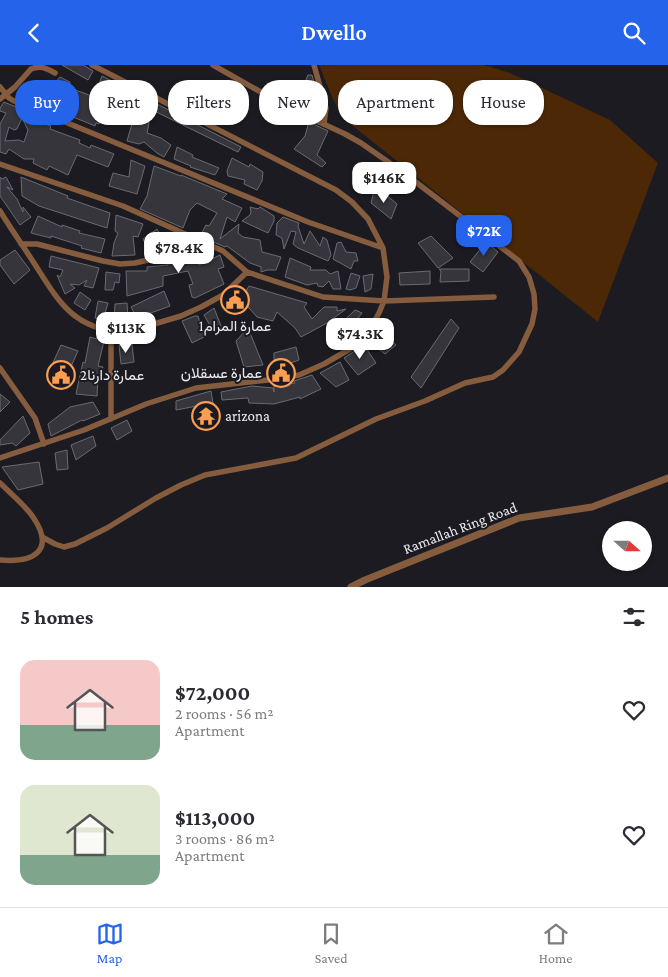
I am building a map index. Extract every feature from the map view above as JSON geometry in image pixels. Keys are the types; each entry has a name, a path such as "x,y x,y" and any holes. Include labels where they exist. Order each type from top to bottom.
{"street":[{"path":"0,458 84,430 146,404 196,388 268,381 299,375 324,364 355,346 369,331 384,301 387,277 382,249 368,219 352,202 336,190 92,65"},
{"path":"213,65 259,91"},
{"path":"314,65 318,80"},
{"path":"3,97 35,67 44,67 54,73"},
{"path":"0,87 3,97"},
{"path":"3,97 299,219 382,249"},
{"path":"42,537 55,545 64,547 75,544 107,528 181,485 205,475 296,458 376,419 466,383 493,377 503,370 519,353 532,323 535,309 534,295 529,277 519,261 404,173 360,143 326,125"},
{"path":"0,165 123,206 223,251 247,272 323,297 384,301 494,297"},
{"path":"0,211 62,306 83,321 111,331 124,333 181,316 223,295 247,272"},
{"path":"21,244 37,244 120,264 135,263 155,259 167,253 181,232"},
{"path":"111,331 111,419"},
{"path":"0,368 35,419 44,444"},
{"name":"Ramallah Ring Road","path":"352,587 519,518 592,507 668,479"},
{"path":"0,483 34,518 42,537 42,546 39,553 34,556 0,561"}],"shaded area":[{"path":"319,65 484,65 525,80 463,80 463,125 544,125 544,89 610,120 658,163 598,322 352,125 453,125 453,80 338,80 338,108 328,87 328,80 325,80"}],"building":[{"path":"62,65 83,65 93,71 88,80"},
{"path":"308,75 312,75 313,80 306,80"},
{"path":"102,76 110,80 100,80"},
{"path":"79,91 89,95 89,124 79,120"},
{"path":"4,102 15,107 15,125 19,125 14,130 9,127 5,141 19,140 24,142 28,130 26,125 48,125 51,126 50,129 80,140 79,143 90,148 91,145 114,154 108,167 77,155 68,175 49,166 47,170 33,163 34,159 24,159 9,149 6,154 0,152 0,124 6,113 0,111"},
{"path":"158,105 168,110 168,118 158,113"},
{"path":"132,125 149,125 147,133 161,138 171,145 164,157 144,142 139,144 127,141"},
{"path":"183,125 198,125 241,147 238,152"},
{"path":"308,125 315,125 328,131 317,155 326,163 322,167 294,149 305,136"},
{"path":"177,147 193,155 192,157 219,168 215,175 190,167 174,159"},
{"path":"232,158 249,167 250,164 263,172 262,181 257,190 244,184 245,180 228,176 227,171"},
{"path":"131,160 145,166 137,194 109,186 113,173 129,177"},
{"path":"154,166 227,194 222,199 242,208 235,222 227,217 220,239 239,224 238,233 243,237 260,240 262,252 281,257 276,270 261,272 261,267 250,263 227,246 225,247 200,236 206,225 209,226 217,213 197,203 190,210 183,228 140,209 147,196"},
{"path":"0,177 2,179 6,177 13,190 7,187 17,199 23,212 23,207 31,217 20,225 0,196"},
{"path":"21,177 68,196 67,198 110,213 107,228 39,206 22,196"},
{"path":"374,191 384,193 397,204 391,219 371,203"},
{"path":"250,207 258,209 260,207 274,216 274,221 268,233 242,221 250,215"},
{"path":"116,215 143,224 138,237 133,236 135,255 112,256 118,233 115,231"},
{"path":"38,216 62,227 62,225 80,231 79,233 105,239 101,253 81,248 82,246 51,236 51,238 31,233"},
{"path":"283,217 299,223 298,226 304,244 310,231 320,246 323,237 327,240 331,255 328,261 293,244 296,232 291,231 284,249 282,238 276,235 277,223"},
{"path":"157,229 164,240 149,253 143,239"},
{"path":"431,236 453,258 438,268 418,243"},
{"path":"341,242 346,252 356,253 358,261 354,261 351,269 333,259 337,243"},
{"path":"486,242 498,252 483,272 470,262"},
{"path":"188,245 201,251 196,256 199,265 220,255 224,267 218,269 224,284 195,298 192,297 189,285 193,284 188,271 163,276 163,286 127,296 126,271 147,271 147,267 168,265 168,263 182,257"},
{"path":"15,250 30,270 14,284 0,265 0,260"},
{"path":"51,256 99,268 93,288 84,286 87,280 79,285 70,284 75,288 65,294 57,275 60,277 63,270 49,267"},
{"path":"290,258 311,267 310,270 326,270 330,274 338,271 341,289 333,289 329,281 323,287 318,286 317,283 307,285 285,277"},
{"path":"439,269 469,269 469,281 440,282 441,271"},
{"path":"430,271 430,284 400,285 399,273"},
{"path":"106,272 120,274 119,283 115,282 113,290 105,290"},
{"path":"351,273 360,276 356,288 350,290 346,289"},
{"path":"373,274 371,289 365,292 363,276"},
{"path":"249,286 307,303 304,307 312,319 324,307 337,307 337,311 346,309 327,323 301,337 295,328 277,312 273,321 257,317 241,299"},
{"path":"164,291 170,306 137,318 131,307"},
{"path":"80,292 91,300 85,310 74,303"},
{"path":"98,301 108,303 103,320 95,318"},
{"path":"127,303 128,319 114,321 115,304"},
{"path":"214,308 223,331 215,334 204,315"},
{"path":"355,310 362,313 346,333 334,341 329,335"},
{"path":"198,316 204,337 192,343 182,321"},
{"path":"451,319 459,328 421,388 411,377"},
{"path":"377,327 396,345 385,354 367,340"},
{"path":"248,328 263,365 244,367 236,341"},
{"path":"90,337 104,341 98,366 103,367 101,378 98,377 97,396 76,394"},
{"path":"132,344 134,362 121,364 119,345"},
{"path":"61,345 78,351 69,371 51,367"},
{"path":"364,345 376,363 358,375 344,358"},
{"path":"296,347 299,360 274,369 274,353"},
{"path":"340,362 349,380 336,387 320,373"},
{"path":"312,375 321,389 300,399 300,397 274,404 249,403 248,398 222,400 221,392 252,386 273,388 274,392 274,384 295,383 294,381"},
{"path":"211,391 213,403 176,410 176,401"},
{"path":"0,394 10,402 0,412"},
{"path":"93,402 100,414 82,420 51,436 48,424 70,407"},
{"path":"23,416 30,433 16,446 12,443 0,445 0,440"},
{"path":"127,420 132,431 117,440 111,428"},
{"path":"93,436 96,446 76,460 71,445"},
{"path":"67,450 68,469 57,470 55,453"},
{"path":"39,462 43,484 18,490 2,467"}],"place":[{"name":"عمارة المرام1","path":"235,300"},
{"name":"عمارة عسقلان","path":"281,373"},
{"name":"عمارة دارنا2","path":"61,375"},
{"name":"arizona","path":"206,416"}]}
